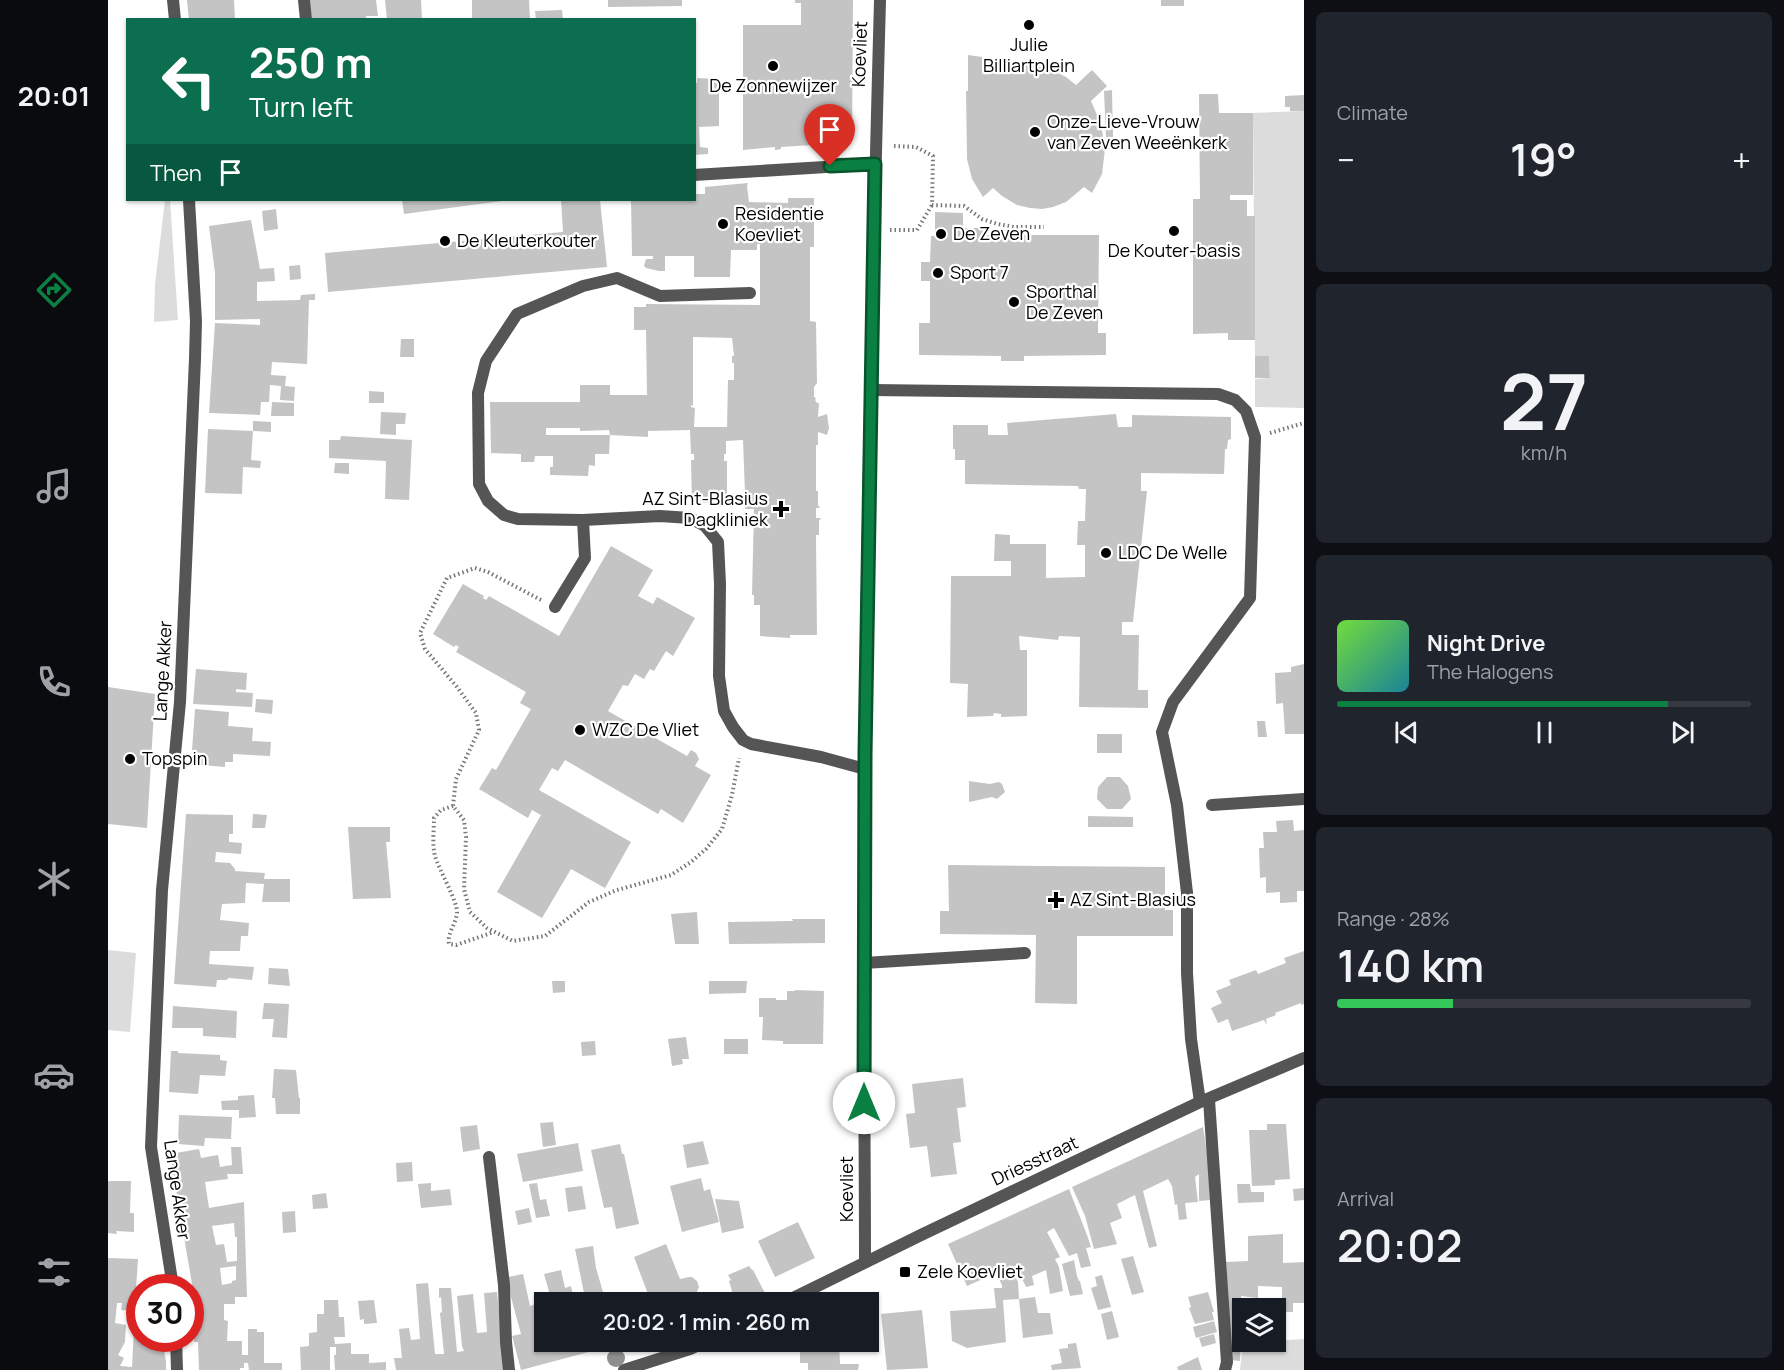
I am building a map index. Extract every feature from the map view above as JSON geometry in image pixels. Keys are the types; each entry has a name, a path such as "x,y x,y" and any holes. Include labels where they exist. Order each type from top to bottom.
{"street":[{"path":"173,0 175,18"},
{"path":"304,0 306,18"},
{"name":"Koevliet","path":"865,1262 865,769 875,164 880,0"},
{"path":"696,175 875,164"},
{"name":"Lange Akker","path":"171,1274 151,1147 162,890 180,702 195,349 196,321 189,201"},
{"path":"750,293 660,296 617,278 583,286 516,314 486,362 478,393 479,484 488,501 504,515 518,519 583,520 660,516 690,518 705,526 718,542 719,676 724,711 743,740 751,744 821,756 865,769"},
{"path":"871,390 1218,393 1235,400 1246,411 1255,437 1250,598 1173,702 1162,732 1177,806 1187,893 1186,973 1191,1039 1205,1101 1226,1370"},
{"path":"555,608 585,558 583,520"},
{"path":"1212,805 1304,799"},
{"path":"864,963 1025,953"},
{"name":"Driesstraat","path":"804,1292 1205,1101 1304,1058"},
{"path":"489,1157 504,1285 509,1370"},
{"path":"176,1352 177,1370"},
{"path":"624,1370 681,1352"}],"path":[{"path":"874,229 917,230 932,205 933,156 916,147 876,145"},
{"path":"932,205 964,206 982,219 998,224 1014,227 1044,227"},
{"path":"1255,437 1304,423"},
{"path":"555,608 488,572 475,568 447,578 420,633 425,649 476,713 479,730 456,779 453,806 464,820 466,837 464,889 470,912 488,928 513,941 545,936 589,902 617,890 670,875 691,862 706,849 722,829 732,795 743,740"},
{"path":"453,806 441,810 434,818 434,853 454,899 457,912 448,938 449,944 456,945 495,932"}],"shaded area":[{"path":"1304,111 1304,408 1255,407 1255,379 1270,378 1269,356 1255,356 1253,113"},
{"path":"165,201 170,201 178,320 154,322 155,284"},
{"path":"108,950 136,953 130,1032 108,1030"},
{"path":"1304,1339 1304,1370 1240,1370 1242,1352 1286,1352 1286,1340"}],"building":[{"path":"187,0 234,0 235,18 189,18"},
{"path":"309,0 376,0 378,16 311,18"},
{"path":"385,0 421,0 422,18 387,18"},
{"path":"472,0 529,0 530,18 472,18"},
{"path":"608,0 682,0 682,6 608,7"},
{"path":"795,0 853,0 852,140 820,140 812,145 781,147 775,150 775,147 743,150 743,25 801,25 801,3 795,3"},
{"path":"1161,0 1184,0 1184,6 1161,6"},
{"path":"562,10 563,18 536,18 535,11"},
{"name":"Onze-Lieve-Vrouw van Zeven Weeënkerk","path":"968,55 1032,64 1052,70 1076,85 1092,70 1107,86 1091,101 1101,124 1105,149 1102,174 1092,193 1084,187 1066,202 1042,209 1017,205 993,188 983,197 972,179 967,159"},
{"path":"697,78 719,79 719,126 699,127 700,147 708,148 708,154 696,155 696,83"},
{"path":"1112,90 1113,137 1106,137 1104,91"},
{"path":"1199,94 1218,94 1219,113 1253,113 1253,195 1230,195 1230,200 1247,200 1247,216 1255,216 1255,340 1228,340 1228,333 1193,334 1193,199 1200,199"},
{"path":"1304,95 1304,111 1290,111 1290,107 1285,107 1285,96"},
{"path":"748,183 749,202 788,203 788,198 814,198 814,247 810,247 810,321 816,322 817,383 814,387 814,397 819,403 818,417 827,414 829,428 827,435 818,432 818,445 816,445 816,491 818,491 820,508 816,508 816,518 821,518 819,535 816,535 817,635 790,635 790,638 760,636 760,605 754,605 754,595 752,595 754,509 745,509 745,505 740,505 739,498 745,493 743,440 726,441 724,461 727,461 727,503 692,503 691,460 694,460 694,454 691,454 690,430 648,431 648,437 610,435 609,454 595,454 595,466 589,465 588,476 550,475 553,456 535,456 534,462 521,462 521,454 491,453 490,402 580,402 580,385 610,385 610,395 647,395 646,330 634,330 634,307 646,307 646,304 760,305 760,244 757,244 757,250 731,250 730,277 694,277 694,256 665,256 665,271 646,268 644,266 646,259 653,259 653,256 632,256 631,201 696,201 696,194 705,194 705,187","holes":["693,337 732,338 734,356 732,356 734,380 728,380 727,427 694,427 695,408 691,407 693,406","546,428 580,428 580,431 609,430 610,435 546,435"]},
{"path":"402,201 502,201 404,214"},
{"path":"561,201 600,201 607,267 328,292 325,253 563,232"},
{"path":"276,209 278,229 264,231 262,211"},
{"name":"Sporthal De Zeven","path":"935,212 963,213 963,228 983,228 983,235 1099,235 1098,333 1106,333 1106,355 1024,356 1024,361 1001,361 1001,356 919,355 919,323 930,323 930,281 921,281 921,262 930,262 931,236 935,236"},
{"path":"251,220 260,269 274,268 275,281 257,282 257,301 300,300 301,295 315,294 315,300 309,300 307,364 272,362 271,375 286,376 285,386 295,387 294,401 280,400 281,386 270,385 269,402 261,402 260,415 209,413 215,323 260,325 260,319 215,320 215,273 209,226"},
{"path":"300,265 301,279 290,280 289,266"},
{"path":"401,339 414,339 414,357 400,357"},
{"path":"1255,356 1269,356 1270,378 1255,378"},
{"path":"369,391 384,392 384,403 369,403"},
{"path":"272,402 294,403 294,416 271,416"},
{"path":"381,412 406,413 405,424 396,424 396,435 380,434"},
{"path":"1116,414 1118,427 1132,427 1132,415 1231,417 1231,439 1228,440 1227,449 1225,449 1224,474 1141,473 1141,491 1147,491 1133,622 1122,622 1122,635 1139,635 1138,690 1148,690 1148,708 1079,707 1080,637 1059,636 1058,640 1019,636 1020,650 1027,650 1027,716 1001,717 1001,714 994,713 993,716 967,717 968,684 950,683 951,576 1011,576 1011,561 994,561 995,534 1010,535 1010,544 1046,544 1046,578 1085,577 1085,545 1077,545 1078,521 1085,521 1086,489 1079,489 1078,486 965,484 965,460 955,460 953,425 988,425 988,435 1008,435 1007,423"},
{"path":"253,421 271,422 271,432 253,431"},
{"path":"208,429 253,431 251,460 261,461 260,468 243,467 242,494 205,493"},
{"path":"341,436 412,440 409,500 385,499 386,461 329,458 329,440 340,440"},
{"path":"335,463 349,463 349,474 334,473"},
{"name":"WZC De Vliet","path":"611,546 653,570 638,596 653,604 657,597 695,618 673,656 666,651 654,671 650,669 644,679 635,674 628,686 623,685 608,711 687,756 691,750 696,753 699,759 695,766 711,775 683,823 661,809 658,814 565,760 558,771 552,768 539,790 631,842 605,888 571,869 542,918 497,892 541,815 532,810 528,818 479,789 492,768 496,770 531,709 520,703 526,692 456,652 459,647 456,645 454,647 433,634 463,584 484,596 486,600 489,596 559,636"},
{"path":"1304,664 1304,734 1285,734 1283,703 1276,704 1275,673 1291,672 1291,667"},
{"path":"196,669 247,673 246,690 236,689 236,692 253,693 252,707 193,704"},
{"name":"Topspin","path":"108,687 155,694 147,828 108,824"},
{"path":"256,699 273,700 272,714 255,712"},
{"path":"195,709 229,712 228,726 253,728 252,741 271,742 270,756 233,754 233,762 225,762 225,767 191,764"},
{"path":"1257,721 1265,721 1267,737 1258,737"},
{"path":"1097,734 1122,734 1122,753 1097,753"},
{"path":"1107,777 1120,777 1128,786 1131,799 1122,809 1107,809 1097,799 1098,787"},
{"path":"969,781 990,784 999,782 1005,792 997,799 992,797 969,802"},
{"path":"186,814 233,815 233,834 229,834 229,842 242,843 241,854 216,852 215,862 230,863 235,871 265,873 264,879 290,879 290,902 262,902 264,884 246,883 245,903 222,904 220,920 249,923 248,936 241,936 240,951 210,951 209,964 254,967 252,980 229,978 217,980 216,987 174,984"},
{"path":"253,814 267,815 265,828 252,828"},
{"path":"1088,816 1133,817 1133,827 1088,827"},
{"path":"1293,820 1294,831 1304,830 1304,891 1297,891 1297,902 1280,903 1280,892 1266,893 1266,877 1260,878 1259,848 1264,848 1263,832 1277,832 1276,821"},
{"path":"348,827 390,827 390,842 386,842 391,898 353,899"},
{"path":"948,865 1165,867 1165,910 1173,910 1173,936 1077,936 1077,1004 1035,1003 1036,935 940,934 940,911 949,911"},
{"path":"697,912 699,944 675,944 671,914"},
{"path":"792,919 825,919 825,943 729,944 728,922 793,921"},
{"path":"1304,951 1304,1004 1301,1005 1301,1003 1275,1013 1276,1015 1266,1019 1267,1025 1264,1020 1232,1031 1228,1019 1218,1023 1211,1008 1222,1003 1216,991 1231,985 1229,980 1256,970 1258,974 1286,963 1284,958"},
{"path":"269,968 288,969 290,986 268,984"},
{"path":"552,981 565,981 565,992 553,993"},
{"path":"709,981 747,981 746,993 709,994"},
{"path":"787,991 824,991 823,1044 783,1044 783,1041 762,1040 763,1017 759,1017 759,998 787,1000"},
{"path":"264,1003 289,1004 287,1038 272,1037 274,1019 262,1019"},
{"path":"173,1006 237,1011 236,1038 203,1036 203,1028 172,1028"},
{"path":"686,1037 689,1059 682,1059 683,1064 672,1066 668,1039"},
{"path":"724,1039 748,1039 748,1054 724,1054"},
{"path":"595,1041 596,1055 582,1056 581,1042"},
{"path":"171,1051 220,1055 220,1060 227,1061 225,1076 200,1075 198,1094 169,1092"},
{"path":"274,1069 296,1070 300,1114 276,1114 275,1098 272,1098"},
{"path":"963,1078 966,1107 957,1108 961,1142 953,1143 957,1174 931,1177 927,1146 910,1148 906,1114 915,1113 912,1084"},
{"path":"254,1095 256,1117 239,1118 239,1110 222,1110 221,1101 238,1100 238,1096"},
{"path":"179,1115 232,1117 231,1139 205,1138 204,1146 178,1144"},
{"path":"553,1122 556,1145 543,1147 540,1123"},
{"path":"1267,1124 1286,1124 1290,1179 1275,1180 1275,1185 1252,1186 1249,1130 1267,1130"},
{"path":"477,1125 480,1149 463,1152 460,1127"},
{"path":"1203,1127 1208,1159 1210,1200 1199,1201 1199,1174 1195,1177 1198,1202 1185,1203 1187,1219 1179,1220 1177,1204 1175,1205 1172,1186 1168,1179 1143,1191 1157,1246 1149,1248 1135,1195 1117,1204 1122,1218 1110,1223 1117,1244 1094,1249 1085,1216 1072,1187"},
{"path":"703,1141 709,1164 687,1168 683,1145"},
{"path":"578,1143 583,1171 523,1182 517,1154"},
{"path":"620,1144 639,1224 616,1229 612,1207 604,1208 591,1150"},
{"path":"231,1147 241,1147 243,1174 227,1174 228,1179 205,1182 209,1208 244,1202 247,1297 235,1297 235,1304 224,1304 224,1320 228,1321 227,1341 242,1341 242,1355 248,1355 248,1329 264,1332 264,1363 282,1363 282,1370 249,1370 248,1363 244,1363 244,1368 240,1370 199,1370 198,1352 204,1352 204,1274 190,1274 170,1154 199,1149 201,1158 218,1155 220,1167 232,1165","holes":["234,1223 235,1237 237,1237 237,1261 227,1262 224,1244 216,1245 212,1226","236,1266 236,1280 222,1285 220,1268"]},
{"path":"412,1162 413,1181 397,1182 396,1163"},
{"path":"701,1178 704,1191 710,1189 719,1222 682,1232 670,1186"},
{"path":"108,1181 131,1181 130,1213 134,1213 134,1232 108,1233"},
{"path":"431,1183 431,1191 450,1189 452,1205 421,1208 418,1184"},
{"path":"537,1183 540,1200 546,1199 550,1216 536,1218 529,1184"},
{"path":"1237,1184 1250,1184 1251,1192 1264,1192 1264,1202 1238,1203"},
{"path":"582,1186 586,1209 568,1212 565,1188"},
{"path":"1304,1188 1304,1200 1294,1201 1293,1189"},
{"path":"1069,1189 1091,1247 1086,1248 1091,1266 1081,1268 1077,1253 1069,1256 1054,1228 1047,1232 1060,1257 1055,1259 1059,1267 1063,1291 1050,1294 1046,1270 1032,1276 1034,1285 1026,1287 1017,1268 1012,1270 1018,1282 1019,1299 1003,1300 1006,1342 967,1348 952,1341 950,1311 996,1308 994,1288 1002,1288 1002,1285 996,1273 967,1286 948,1244"},
{"path":"326,1193 328,1208 313,1209 312,1195"},
{"path":"715,1199 739,1201 744,1228 722,1233"},
{"path":"529,1208 532,1222 518,1225 515,1211"},
{"path":"295,1211 296,1232 283,1233 282,1212"},
{"path":"798,1222 815,1258 775,1277 758,1241"},
{"path":"1283,1234 1283,1263 1304,1262 1304,1303 1293,1303 1293,1312 1286,1312 1286,1298 1282,1298 1282,1287 1258,1286 1258,1298 1241,1296 1241,1298 1232,1298 1232,1352 1240,1352 1240,1361 1231,1360 1226,1262 1248,1261 1248,1236"},
{"path":"666,1244 680,1279 692,1277 697,1281 699,1287 697,1292 647,1292 634,1257"},
{"path":"593,1246 603,1292 584,1292 575,1249"},
{"path":"1133,1256 1144,1292 1132,1295 1121,1259"},
{"path":"108,1258 138,1259 137,1274 126,1274 126,1310 121,1310 122,1303 117,1303 115,1323 126,1325 125,1342 118,1355 124,1358 120,1366 132,1367 133,1352 164,1352 166,1370 108,1370"},
{"path":"1074,1260 1083,1294 1070,1296 1062,1264"},
{"path":"749,1266 764,1292 732,1292 728,1275"},
{"path":"561,1270 565,1288 571,1286 572,1292 549,1292 544,1274"},
{"path":"523,1274 530,1306 534,1305 534,1352 588,1352 521,1370 512,1336 521,1334 508,1277"},
{"path":"1102,1275 1111,1307 1098,1310 1091,1288 1097,1286 1095,1277"},
{"path":"428,1283 435,1354 444,1354 439,1288 451,1288 457,1352 464,1351 457,1296 473,1294 477,1333 487,1332 484,1293 497,1292 505,1370 396,1370 394,1358 402,1358 399,1329 409,1328 411,1340 420,1339 416,1284"},
{"path":"1208,1292 1214,1320 1195,1324 1188,1297"},
{"path":"1035,1297 1038,1313 1050,1313 1053,1334 1023,1338 1019,1299"},
{"path":"324,1300 338,1300 339,1317 344,1317 345,1337 334,1337 335,1344 351,1343 351,1354 369,1354 369,1363 386,1362 386,1370 335,1370 336,1347 330,1347 330,1370 301,1370 300,1347 309,1346 309,1333 317,1332 317,1314 324,1314"},
{"path":"374,1300 377,1323 364,1324 364,1319 360,1320 358,1301"},
{"path":"922,1310 928,1368 887,1370 881,1314"},
{"path":"1112,1311 1119,1337 1107,1340 1101,1314"},
{"path":"1214,1321 1217,1332 1196,1338 1193,1327"},
{"path":"1214,1334 1216,1343 1202,1347 1199,1338"},
{"path":"1076,1343 1081,1368 1052,1370 1051,1365 1062,1363 1059,1349 1068,1348 1068,1344"},
{"path":"800,1352 839,1352 840,1364 859,1364 858,1370 808,1370 808,1363 800,1363"},
{"path":"1198,1357 1202,1370 1178,1370 1177,1367"}],"place":[{"name":"Julie Billiartplein","path":"1029,25"},
{"name":"De Zonnewijzer","path":"773,66"},
{"name":"Onze-Lieve-Vrouw van Zeven Weeënkerk","path":"1035,132"},
{"name":"Residentie Koevliet","path":"723,224"},
{"name":"De Kouter-basis","path":"1174,231"},
{"name":"De Zeven","path":"941,234"},
{"name":"De Kleuterkouter","path":"445,241"},
{"name":"Sport 7","path":"938,273"},
{"name":"Sporthal De Zeven","path":"1014,302"},
{"name":"AZ Sint-Blasius Dagkliniek","path":"781,509"},
{"name":"LDC De Welle","path":"1106,553"},
{"name":"WZC De Vliet","path":"580,730"},
{"name":"Topspin","path":"130,759"},
{"name":"AZ Sint-Blasius","path":"1056,900"},
{"name":"Zele Koevliet","path":"905,1272"}],"route":[{"path":"830,166 875,164 865,754 864,1103"}]}
